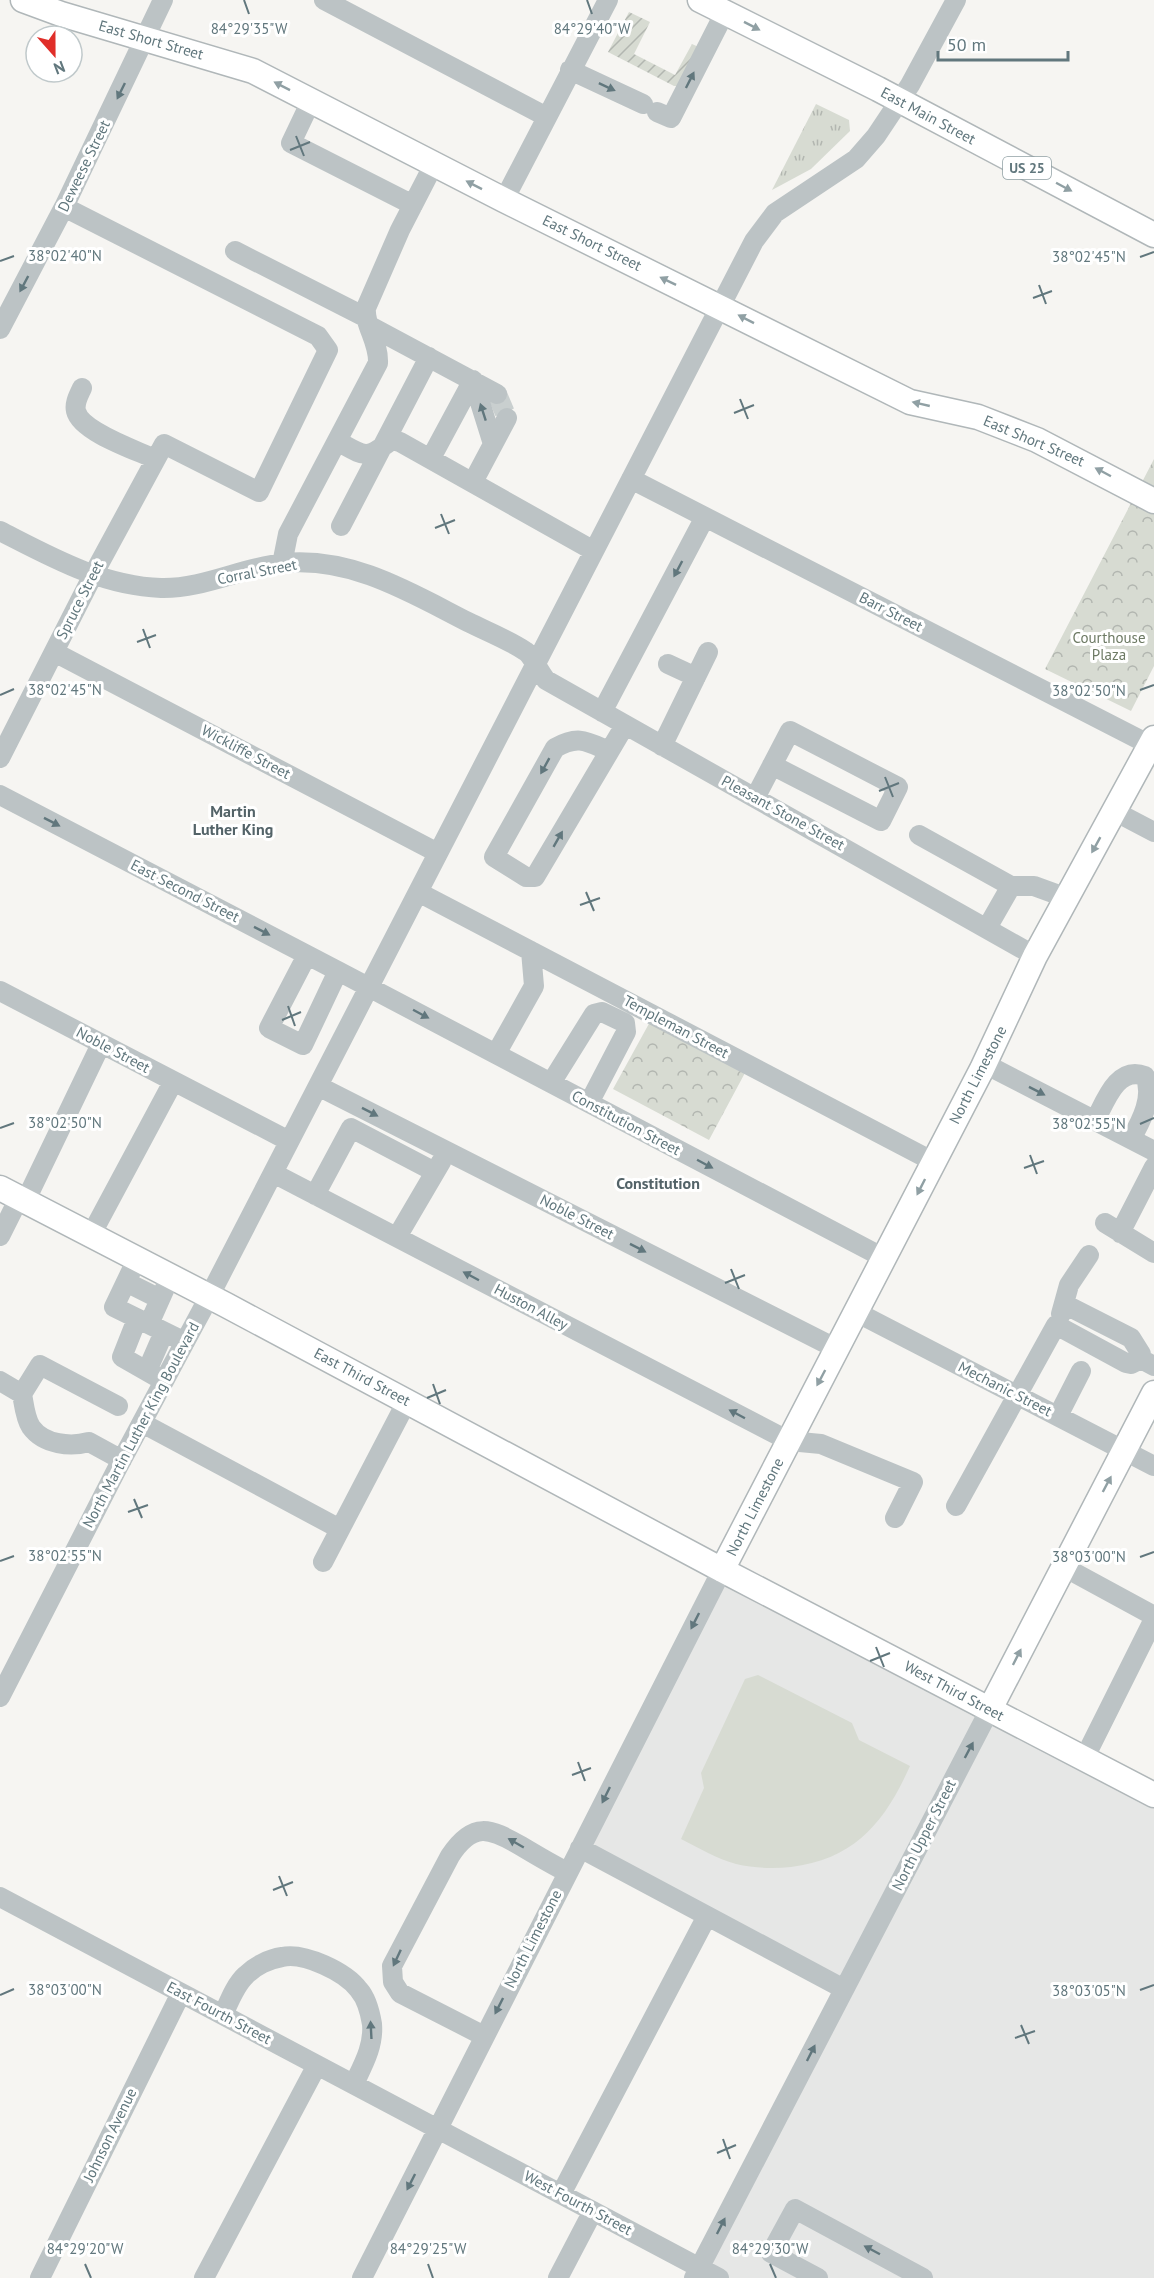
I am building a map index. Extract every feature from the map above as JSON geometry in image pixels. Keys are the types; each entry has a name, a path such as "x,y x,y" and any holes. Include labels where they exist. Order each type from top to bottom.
{"main road":[{"name":"East Short Street","path":"23,0 61,14 253,71 504,200 910,402 978,417 1037,440 1154,501"},
{"name":"East Main Street","path":"700,0 1154,235"},
{"name":"North Limestone","path":"722,1570 985,1064 1035,956 1153,744"},
{"name":"East Third Street","path":"15,1196 137,1259 165,1288 407,1401 722,1570"},
{"name":"North Upper Street","path":"990,1709 1154,1393"},
{"name":"West Third Street","path":"722,1570 1154,1795"}],"street":[{"name":"Deweese Street","path":"0,329 64,207 164,0"},
{"path":"324,0 545,116"},
{"path":"504,200 545,116 608,0"},
{"name":"North Martin Luther King Boulevard","path":"0,1697 8,1663 122,1460 205,1305 754,241 775,213 856,159 900,102 956,0"},
{"path":"570,69 671,118 724,12"},
{"path":"311,100 291,142 412,205"},
{"path":"282,564 288,534 378,363 379,350 367,322 371,295 412,205 434,164"},
{"path":"64,207 318,336 328,351 259,492 159,451 88,428 76,410 76,400 82,388"},
{"path":"235,251 497,394"},
{"path":"341,526 429,357"},
{"path":"472,380 493,444"},
{"path":"431,459 472,380"},
{"path":"473,482 507,417"},
{"path":"337,441 363,454 372,455 392,440 400,442 594,551"},
{"name":"Spruce Street","path":"0,758 159,451"},
{"name":"Barr Street","path":"631,479 1153,744"},
{"path":"602,712 705,517"},
{"name":"Corral Street","path":"0,531 75,568 93,575 139,586 189,586 282,564 308,563 346,568 392,583 527,651 535,666"},
{"name":"Wickliffe Street","path":"54,652 438,853"},
{"path":"662,746 708,652"},
{"path":"668,664 696,677"},
{"name":"Pleasant Stone Street","path":"535,666 546,680 1035,956"},
{"path":"609,751 579,739 568,740 555,748 494,857 526,877 536,877 625,725"},
{"path":"755,798 772,765 790,731 898,787 881,821 772,765"},
{"name":"East Second Street","path":"0,795 369,987"},
{"path":"1114,812 1154,832"},
{"path":"919,835 1011,886 1034,886 1067,898"},
{"path":"987,928 1011,886"},
{"name":"Templeman Street","path":"418,892 934,1162"},
{"path":"496,1054 534,986 531,951"},
{"name":"Noble Street","path":"307,955 269,1028 303,1046 322,1078 447,1151 837,1349"},
{"path":"303,1046 338,971"},
{"name":"Constitution Street","path":"369,987 884,1258"},
{"name":"Noble Street","path":"0,991 289,1141"},
{"path":"551,1083 594,1014 602,1012 625,1023 626,1032 589,1103"},
{"path":"0,1236 15,1196 101,1044"},
{"path":"985,1064 1154,1151"},
{"path":"1095,1121 1120,1079 1133,1074 1145,1076 1152,1089 1153,1098 1131,1139"},
{"path":"91,1236 173,1082"},
{"path":"315,1195 351,1128 435,1172"},
{"path":"397,1237 447,1151"},
{"path":"1154,1167 1112,1228 1154,1253"},
{"name":"Huston Alley","path":"273,1173 789,1442"},
{"path":"956,1506 1056,1325 1069,1285 1089,1255"},
{"path":"137,1259 114,1307 185,1342"},
{"path":"126,1282 165,1288 150,1325 147,1371"},
{"path":"1064,1304 1131,1338 1148,1362"},
{"name":"Mechanic Street","path":"856,1312 1154,1466"},
{"path":"150,1325 122,1357 165,1381"},
{"path":"1056,1325 1126,1363 1148,1362"},
{"path":"22,1394 40,1365 118,1406"},
{"path":"1058,1416 1081,1371"},
{"path":"0,1381 22,1394 32,1427 41,1436 65,1444 89,1442 122,1460"},
{"path":"323,1562 407,1401"},
{"path":"142,1423 340,1529"},
{"path":"789,1442 821,1444 913,1482 895,1518"},
{"path":"1064,1567 1154,1618 1084,1759"},
{"name":"North Limestone","path":"362,2278 722,1570"},
{"name":"North Upper Street","path":"697,2273 990,1709"},
{"path":"484,2036 400,1993 393,1982 392,1966 450,1856 459,1842 472,1834 484,1830 498,1832 567,1872"},
{"path":"580,1848 844,1989"},
{"name":"East Fourth Street","path":"0,1897 437,2130"},
{"path":"561,2194 707,1916"},
{"path":"223,2015 245,1976 273,1959 284,1956 302,1958 342,1974 359,1989 368,2005 372,2025 372,2040 368,2056 354,2084"},
{"name":"Johnson Avenue","path":"40,2278 181,1993"},
{"path":"204,2278 317,2065"},
{"name":"West Fourth Street","path":"437,2130 593,2211 697,2273 719,2278"},
{"path":"818,2278 771,2253 795,2209 923,2278"},
{"path":"558,2278 593,2211"}],"shaded area":[{"path":"722,1570 1154,1795 1154,2278 722,2278 703,2268 846,1990 580,1848"}],"green space":[{"path":"629,12 650,22 634,54 675,75 692,44 703,49 681,86 674,86 608,52"},
{"path":"816,104 849,120 850,131 811,169 772,190"},
{"name":"Courthouse Plaza","path":"1154,459 1154,666 1131,711 1045,669"},
{"path":"651,1020 746,1071 709,1140 613,1089"},
{"path":"758,1675 852,1723 859,1740 910,1766 890,1804 878,1820 850,1846 833,1856 791,1867 756,1867 722,1859 681,1839 704,1788 701,1773 745,1679"}],"tunnel":[{"path":"497,394 507,418"}],"district":[{"name":"Martin Luther King","path":"233,820"},
{"name":"Constitution","path":"658,1183"}]}
